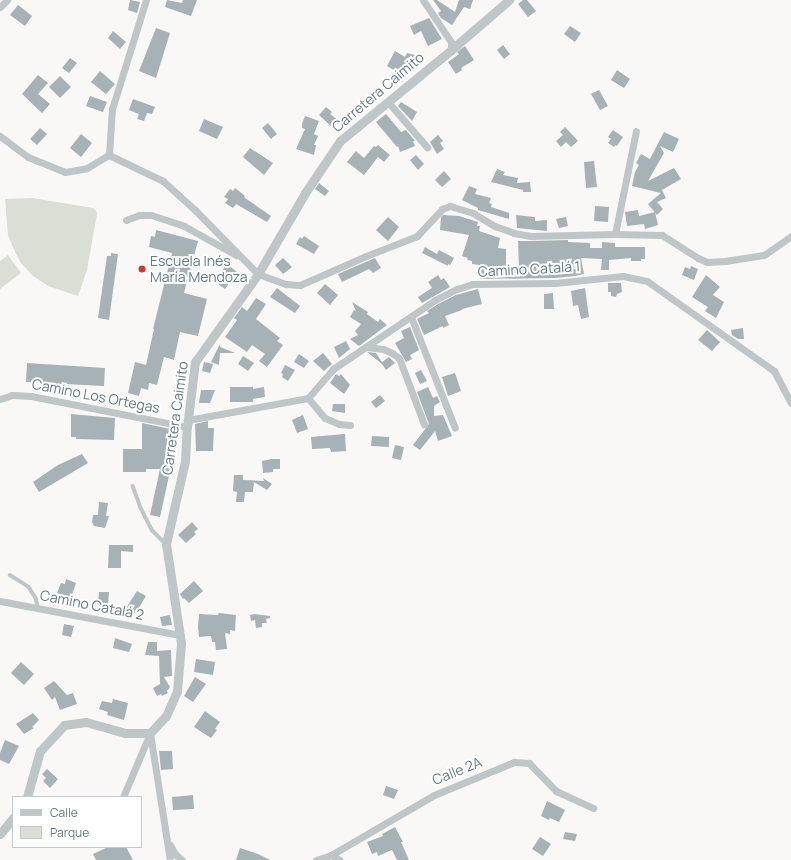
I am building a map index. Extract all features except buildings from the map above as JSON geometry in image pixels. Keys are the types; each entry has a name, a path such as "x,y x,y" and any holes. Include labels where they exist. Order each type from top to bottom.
{"street":[{"path":"0,7 7,0"},
{"path":"109,155 112,109 146,0"},
{"path":"423,0 451,42 451,50"},
{"name":"Carretera Caimito","path":"150,733 166,716 177,690 181,642 166,544 185,461 187,423 194,362 258,274 305,193 340,141 451,50 509,0"},
{"path":"388,102 427,147"},
{"path":"615,234 636,131"},
{"path":"0,136 28,157 65,172 87,168 109,155"},
{"path":"109,155 163,181 195,210 258,274 286,284 300,285 366,256 417,236 442,209 450,206 472,213 495,226 514,233 531,236 615,234 662,235 698,258 707,262 725,261 764,255 791,236"},
{"path":"126,220 138,215 151,215 184,226 243,259"},
{"name":"Camino Catalá 1","path":"308,398 333,369 435,300 472,284 555,283 624,276 647,281 774,372 791,404"},
{"path":"411,317 455,428"},
{"path":"366,347 388,351 398,358 424,424"},
{"name":"Camino Los Ortegas","path":"0,399 12,395 31,396 187,423"},
{"path":"187,423 308,398 325,418 339,424 350,425"},
{"name":"Camino Catalá 2","path":"0,601 180,635"},
{"path":"27,796 40,751 64,725 86,722 124,733 150,733"},
{"path":"123,796 150,733"},
{"path":"150,733 168,839 170,860"},
{"name":"Calle 2A","path":"316,860 331,855 434,795 514,762 529,763 556,791 593,808"},
{"path":"0,834 12,819"},
{"path":"168,839 175,854 182,860"},
{"path":"331,855 340,860"}],"lane":[{"path":"134,486 141,508 152,530 166,544"},
{"path":"10,575 29,587 36,598 38,608"}],"green space":[{"path":"32,198 93,208 96,211 97,214 87,270 78,296 48,286 33,276 21,263 15,252 8,235 5,199"},
{"path":"8,255 21,273 0,289 0,261"}],"place":[{"name":"Escuela Inés María Mendoza","path":"142,269"}]}
